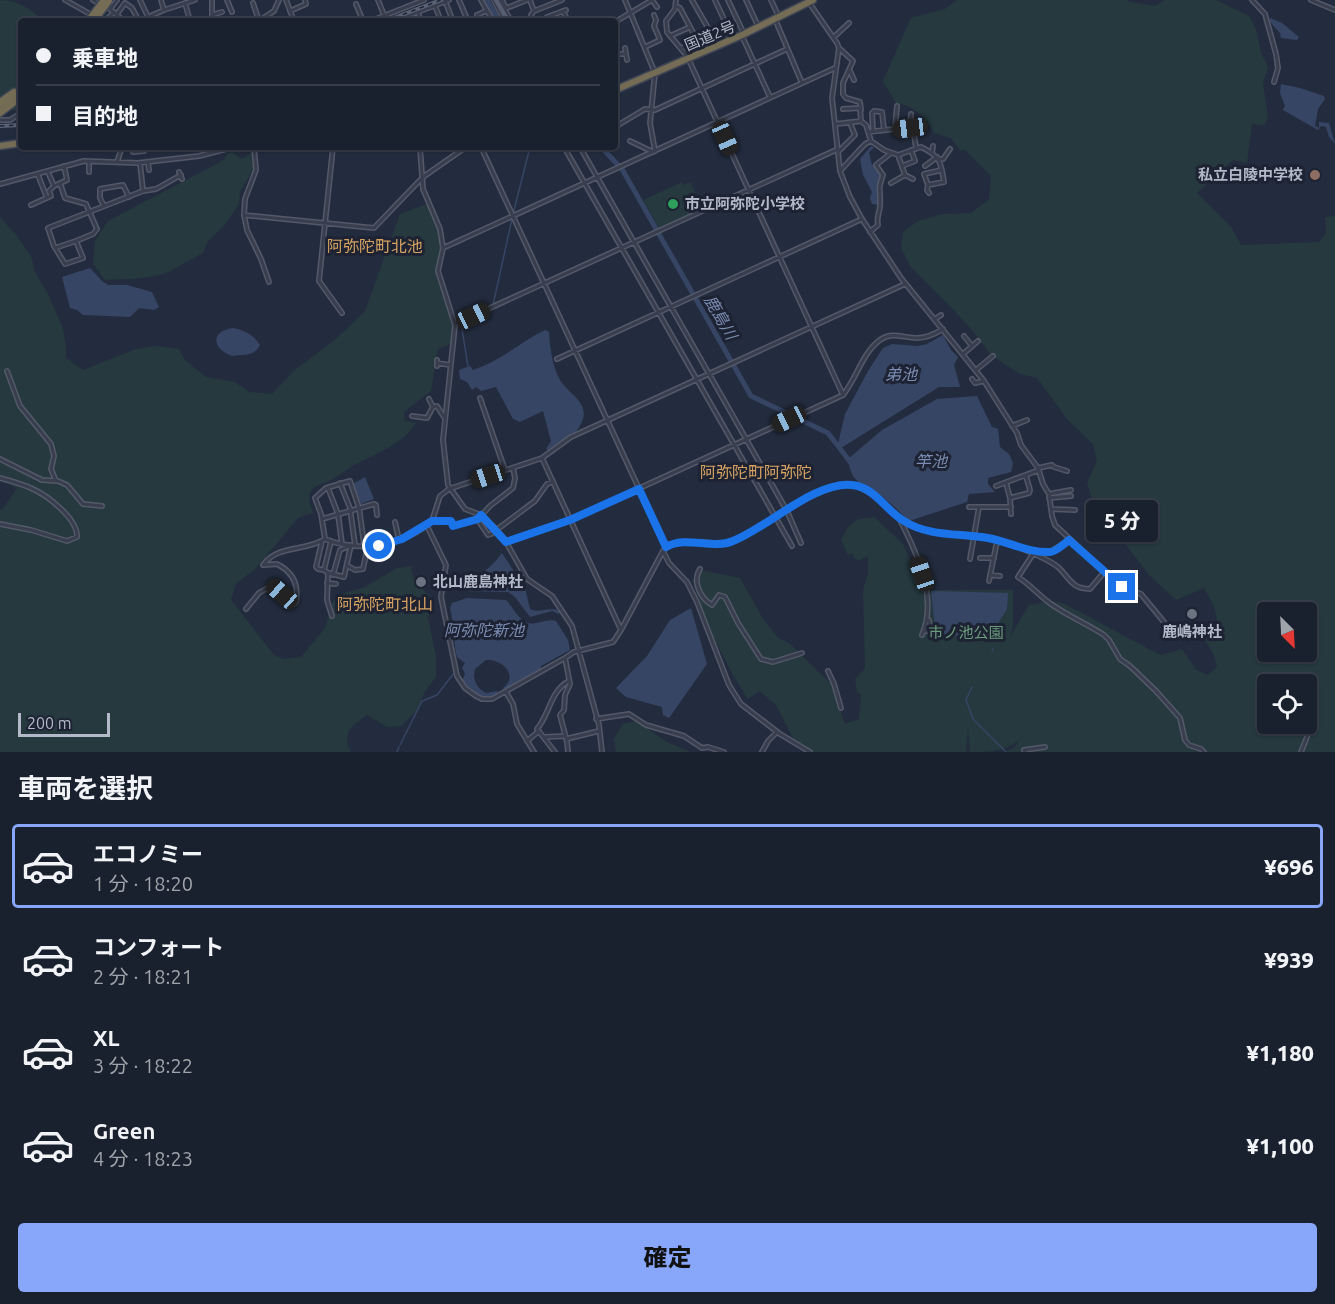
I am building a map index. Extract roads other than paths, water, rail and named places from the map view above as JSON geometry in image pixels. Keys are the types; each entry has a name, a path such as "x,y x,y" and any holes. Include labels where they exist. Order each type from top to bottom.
{"highway":[{"path":"96,18 110,0"},
{"path":"88,18 101,1"},
{"name":"国道2号","path":"618,87 743,35 809,1"},
{"path":"0,102 18,92"},
{"path":"0,107 18,92"},
{"path":"0,113 18,99"},
{"path":"1,145 18,143"}],"main road":[{"path":"498,0 507,18"}],"street":[{"path":"65,0 90,14"},
{"path":"93,0 101,1 121,18"},
{"path":"113,11 117,0"},
{"path":"140,0 149,18"},
{"path":"160,0 164,10"},
{"path":"176,0 178,5"},
{"path":"151,18 164,10 195,0"},
{"path":"212,0 212,15 222,12"},
{"path":"227,0 232,12"},
{"path":"264,18 274,11 279,0"},
{"path":"286,0 293,18"},
{"path":"290,11 306,4 305,0"},
{"path":"378,0 384,16"},
{"path":"379,18 424,0"},
{"path":"459,0 467,18"},
{"path":"481,0 491,18"},
{"path":"498,0 505,8 507,18"},
{"path":"505,8 528,0 534,11"},
{"path":"532,18 534,11 562,0"},
{"path":"625,0 655,73 650,123 654,151"},
{"path":"618,20 645,2 652,0 657,7"},
{"path":"676,0 676,6 666,21 670,36 688,58 843,395"},
{"path":"682,48 711,33 692,0"},
{"path":"715,0 733,39"},
{"path":"728,0 771,97"},
{"path":"746,0 758,27"},
{"path":"771,0 787,50 802,83"},
{"path":"1252,0 1265,14 1276,54 1278,68 1274,81"},
{"path":"1311,0 1335,10"},
{"path":"88,18 101,1"},
{"path":"405,18 447,1 452,18"},
{"path":"809,1 839,48 852,60 842,92 846,98 860,102 861,121 872,141 884,150 898,155 921,147 932,153 938,158 944,182 928,185"},
{"path":"107,18 125,3 132,8 137,18"},
{"path":"185,3 189,18"},
{"path":"253,3 258,18"},
{"path":"356,4 362,18"},
{"path":"551,4 555,14"},
{"path":"435,5 440,18"},
{"path":"676,6 680,9 697,40"},
{"path":"477,15 487,11"},
{"path":"547,18 547,16 564,11 567,18"},
{"path":"418,13 420,18"},
{"path":"645,47 660,40 654,26 657,20 654,15"},
{"path":"834,37 849,23"},
{"path":"670,36 690,27"},
{"path":"625,48 627,60"},
{"path":"839,48 832,98 840,171 862,219 905,284 984,381 1021,445 1039,469 1049,496 1055,525 1120,586 1141,594 1164,622"},
{"path":"618,124 645,109 652,110 787,50"},
{"path":"618,54 626,54"},
{"path":"443,248 836,68"},
{"path":"850,71 854,80"},
{"path":"895,129 897,108"},
{"path":"843,109 861,110"},
{"path":"873,131 872,113 874,111 882,112 884,130"},
{"path":"910,128 911,114"},
{"path":"0,120 10,120 18,115"},
{"path":"836,124 861,121"},
{"path":"454,325 748,189 838,151 855,135 850,123"},
{"path":"868,132 915,129 916,149"},
{"path":"630,141 654,151"},
{"path":"840,171 865,144 872,141"},
{"path":"932,153 933,146"},
{"path":"925,166 938,158 943,159 951,149"},
{"path":"117,163 121,150"},
{"path":"133,152 144,150"},
{"path":"0,184 38,175 75,162 140,163 199,156 222,150"},
{"path":"254,150 256,170 245,200 244,215 247,230 269,282"},
{"path":"333,150 319,281 342,313"},
{"path":"420,150 423,189 440,229 443,248 438,271 454,325 443,449 449,489 465,509 481,515 497,530 527,579 552,596 574,630 602,752"},
{"path":"244,215 374,228 423,177 462,150"},
{"path":"482,150 666,547"},
{"path":"566,150 792,546"},
{"path":"582,150 787,511 801,543"},
{"path":"902,166 915,161 911,150"},
{"path":"870,232 878,225 880,202 878,185 883,175 876,165 891,153"},
{"path":"898,155 905,175 913,179"},
{"path":"89,161 89,172"},
{"path":"148,162 149,170"},
{"path":"140,163 143,191"},
{"path":"31,205 51,196 49,191 54,186 67,180 64,166"},
{"path":"929,193 924,174 942,170"},
{"path":"48,172 54,186"},
{"path":"38,175 47,198"},
{"path":"891,183 905,175"},
{"path":"76,241 83,258 65,264 55,248 48,228 143,191 156,189 181,176"},
{"path":"55,248 93,234 97,230 83,202 65,198 60,183"},
{"path":"104,207 100,198 100,189 123,185 129,197"},
{"path":"557,359 862,219"},
{"path":"246,609 259,593 271,586 294,604 296,603 297,588 288,572 277,564 263,565 284,550 300,548 323,540 342,544 379,546 399,540 427,526 432,521 440,496 449,489 542,458 571,436 905,284"},
{"path":"935,319 941,315"},
{"path":"506,542 570,520 843,395 866,356 880,339 893,335 909,338 928,337 943,329"},
{"path":"964,336 972,346"},
{"path":"963,354 978,341"},
{"path":"976,370 993,356"},
{"path":"437,363 450,365"},
{"path":"7,371 20,406 51,444 54,456 51,470 56,481"},
{"path":"972,380 975,383 984,381"},
{"path":"480,398 505,470"},
{"path":"429,399 433,407"},
{"path":"433,407 439,407 445,419"},
{"path":"412,416 427,418 433,407"},
{"path":"1012,426 1027,420"},
{"path":"542,458 621,630"},
{"path":"0,459 42,480 67,485 83,504 102,506"},
{"path":"996,486 1052,465 1067,471"},
{"path":"432,521 451,521 453,526 478,519 513,488 515,478 513,468"},
{"path":"1010,498 1029,493 1026,475"},
{"path":"0,478 34,489 49,499 67,515 77,532 77,537 67,541 31,530 0,524"},
{"path":"340,483 350,510 353,545 348,566 344,577 333,575 316,567 323,540 322,519 315,498 328,487 340,483 350,481 359,508 366,545 363,569 356,570 348,566"},
{"path":"478,519 488,535 535,501 547,484 552,482"},
{"path":"1006,483 1011,514"},
{"path":"427,526 446,565 441,597 460,683 482,699 492,699 506,692 579,649 610,644 621,630 666,547 680,542 728,543 819,492 843,485 854,485 882,500 900,519 922,574 928,619 923,633"},
{"path":"328,487 338,514 342,544"},
{"path":"1049,496 1071,490"},
{"path":"1049,496 1071,496"},
{"path":"322,519 376,505 378,515"},
{"path":"368,506 369,510"},
{"path":"969,507 1011,507"},
{"path":"970,559 979,507"},
{"path":"995,507 995,513"},
{"path":"1051,510 1075,510"},
{"path":"900,519 929,531 999,540 1029,551 1057,567 1071,584 1088,590 1096,584 1105,571"},
{"path":"395,522 399,540"},
{"path":"989,580 999,540"},
{"path":"1029,551 1050,552 1069,540"},
{"path":"324,570 331,541"},
{"path":"333,575 340,550 353,545"},
{"path":"663,551 669,563 687,582 729,685 738,701 747,711 810,752"},
{"path":"1033,554 1018,578 1051,604 1104,635 1120,659 1156,691 1180,718 1185,740 1189,745 1202,749 1204,752"},
{"path":"980,558 994,558"},
{"path":"700,569 696,578 702,597 712,605 719,595 725,597 738,623 761,659 773,662 802,653"},
{"path":"328,573 327,600 332,616"},
{"path":"990,575 1000,576"},
{"path":"327,583 336,584"},
{"path":"565,658 569,681 564,710 560,715 567,752"},
{"path":"828,671 841,708"},
{"path":"555,752 537,729 544,722 554,696 569,681"},
{"path":"506,692 513,704 517,724 534,752"},
{"path":"596,719 629,714 646,725 684,736 702,748 708,747 724,752"},
{"path":"526,741 539,731"},
{"path":"545,737 566,738 599,731"},
{"path":"762,752 777,732"},
{"path":"1301,752 1308,734"},
{"path":"1025,752 1024,750 1046,747"}],"water":[{"path":"1270,18 1282,23 1299,37 1297,40 1281,38 1280,33 1270,22"},
{"path":"1281,84 1324,96 1325,99 1318,109 1315,126 1319,128 1319,122 1329,123 1335,144 1329,137 1326,127 1321,126 1318,130 1283,110 1285,106 1280,93"},
{"path":"871,146 874,148 869,152 872,165 875,165 882,175 877,187 879,205 872,204 870,198 872,192 863,175 860,159"},
{"path":"90,268 108,285 127,285 152,292 159,307 154,310 139,308 130,317 83,315 70,308 62,277"},
{"path":"233,328 245,332 258,341 260,345 258,349 248,354 232,356 220,349 216,341 217,336"},
{"path":"545,330 549,332 557,373 563,384 578,400 584,412 578,429 548,450 546,449 551,441 543,411 520,422 513,419 496,387 481,391 476,387 472,390 467,382 460,379 459,370 470,366 473,370 483,366"},
{"name":"弟池","path":"943,335 951,350 958,357 954,365 960,387 939,387 841,448 838,444 845,414 883,348 892,344 918,346"},
{"name":"竿池","path":"977,396 992,427 998,429 1000,447 1009,454 1013,463 1011,472 988,478 988,484 995,492 969,494 967,502 909,521 877,493 856,480 848,459 882,430 937,399"},
{"path":"365,477 374,499 361,504 353,484"},
{"path":"502,553 525,588 530,609 556,610 560,611 559,614 552,611 530,617 515,597 508,592 465,591 463,581 466,583 481,574"},
{"path":"931,591 1008,593 1007,609 997,625 945,640 935,627"},
{"name":"阿弥陀新池","path":"467,598 506,600 522,620 531,624 548,620 556,621 568,640 570,650 504,690 509,678 507,669 498,662 486,660 475,669 475,680 480,689 486,693 497,691 498,694 487,698 477,695 462,681 465,674 462,668 465,663 457,657 450,608 452,603"},
{"path":"691,608 707,664 669,718 663,715 662,707 626,697 616,688 647,656 670,620"}],"waterway":[{"name":"鹿島川","path":"487,0 497,18"},
{"path":"513,214 529,150"},
{"name":"鹿島川","path":"604,150 622,169 751,396 828,433 851,463"},
{"path":"463,319 493,305 512,219"},
{"path":"461,323 468,366"},
{"path":"996,623 999,629"},
{"path":"400,745 422,701 437,695 454,673"},
{"path":"972,687 966,700 973,719 1006,752"},
{"path":"397,752 399,747"}],"railway":[{"path":"394,18 441,0"},
{"path":"0,126 18,125"}],"place":[{"name":"私立白陵中学校","path":"1315,175"},
{"name":"市立阿弥陀小学校","path":"673,204"},
{"name":"北山鹿島神社","path":"421,582"},
{"name":"鹿嶋神社","path":"1192,614"}],"district":[{"name":"阿弥陀町北池","path":"375,246"},
{"name":"阿弥陀町阿弥陀","path":"756,472"},
{"name":"阿弥陀町北山","path":"385,604"}],"park label":[{"name":"市ノ池公園","path":"966,633"}]}
